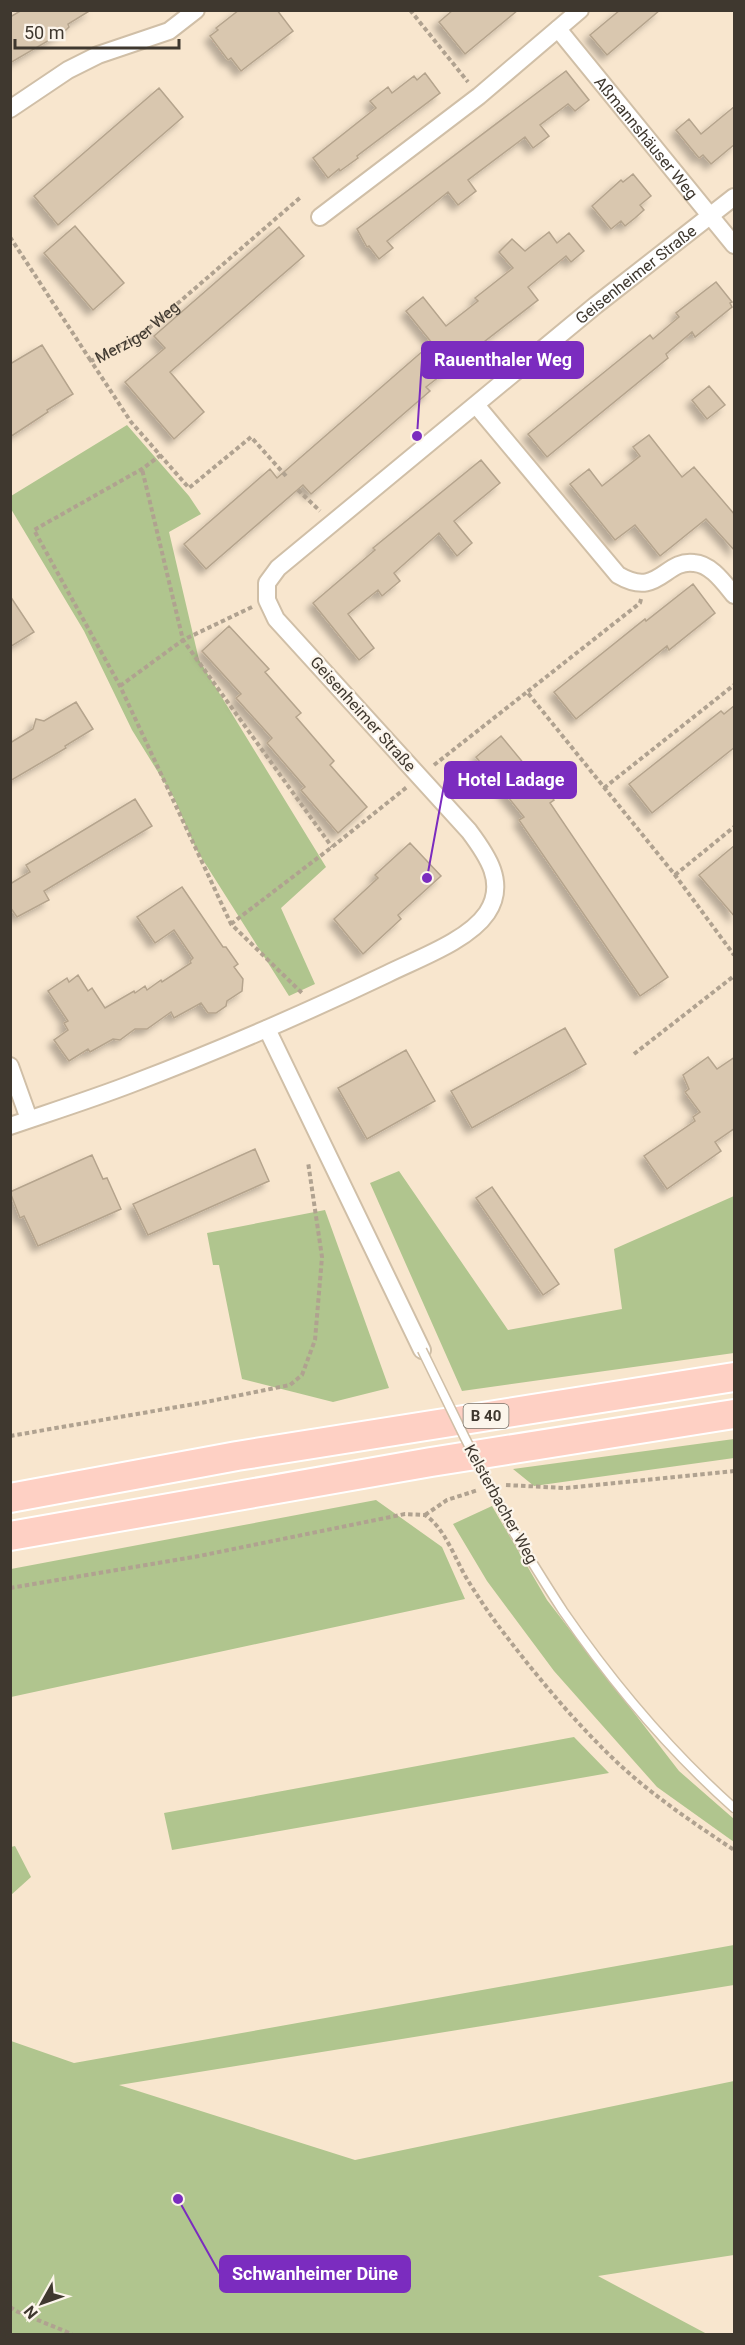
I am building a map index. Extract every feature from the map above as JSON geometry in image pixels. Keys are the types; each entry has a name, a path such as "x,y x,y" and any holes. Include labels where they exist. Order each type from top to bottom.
{"highway":[{"name":"B 40","path":"10,1498 261,1452 735,1377"},
{"name":"B 40","path":"10,1536 408,1466 735,1414"}],"street":[{"path":"10,109 46,84 98,55 169,31 196,10"},
{"path":"320,217 479,96 580,10"},
{"name":"Aßmannshäuser Weg","path":"558,29 735,245"},
{"name":"Geisenheimer Straße","path":"10,1126 131,1084 318,1007 460,936 475,926 487,913 493,902 495,876 488,857 469,831 276,619 267,600 267,583 278,568 332,522 596,305 735,197"},
{"path":"476,405 618,575 632,582 647,583 681,565 693,562 707,568 735,595"},
{"name":"Kelsterbacher Weg","path":"267,1029 422,1350"},
{"path":"10,1066 30,1119"}],"lane":[{"name":"Kelsterbacher Weg","path":"422,1350 514,1533 563,1611 663,1737 735,1808"}],"path":[{"path":"410,10 479,96"},
{"name":"Merziger Weg","path":"286,476 251,437 189,488 131,422 91,362 141,335 302,196"},
{"path":"10,237 91,362"},
{"path":"161,455 142,469 34,530 120,686 231,924 291,984 318,1007"},
{"path":"142,469 183,640 332,847"},
{"path":"297,490 332,522"},
{"path":"231,924 640,603 647,583"},
{"path":"120,686 183,640 267,600"},
{"path":"604,788 735,685"},
{"path":"527,692 675,875 735,955"},
{"path":"675,875 735,827"},
{"path":"634,1054 735,976"},
{"path":"10,1436 290,1385 302,1376 315,1340 322,1257 312,1175 306,1153"},
{"path":"505,1485 565,1488 735,1471"},
{"path":"10,1588 199,1556 405,1514 425,1515 447,1500 481,1489"},
{"path":"425,1515 436,1526 498,1625 534,1672 578,1722 621,1766 673,1809 735,1850"},
{"path":"10,2307 18,2313 72,2334"}],"green space":[{"path":"127,425 189,496 201,514 169,532 199,660 326,867 281,908 315,984 289,996 196,849 174,798 132,730 84,631 11,509 11,496"},
{"path":"399,1171 508,1330 622,1309 614,1249 734,1196 734,1353 462,1391 370,1183"},
{"path":"325,1210 389,1388 333,1402 242,1379 219,1265 213,1265 207,1233"},
{"path":"734,1439 734,1458 534,1486 513,1469"},
{"path":"376,1500 442,1547 465,1599 11,1697 11,1569"},
{"path":"492,1506 547,1600 679,1771 734,1819 734,1842 657,1787 554,1671 487,1581 453,1524"},
{"path":"574,1737 609,1773 172,1850 164,1813"},
{"path":"15,1846 31,1877 11,1895 11,1847"},
{"path":"734,1945 734,1985 119,2085 355,2160 734,2081 734,2255 598,2276 707,2334 11,2334 11,2041 74,2063"}],"building":[{"path":"22,10 91,10 68,24 69,27 65,31 10,63 10,17"},
{"path":"239,10 277,10 293,31 241,71 231,58 228,60 210,36 218,30 216,28"},
{"path":"453,10 518,10 465,54 439,22"},
{"path":"620,10 660,10 607,55 590,35"},
{"path":"566,71 589,100 575,111 568,104 540,125 549,136 533,148 525,137 468,180 476,191 458,205 448,192 387,241 393,248 379,259 369,246 367,247 357,229"},
{"path":"425,73 440,93 357,156 358,158 328,178 313,158 376,108 370,101 388,87 392,93 414,76 417,80"},
{"path":"159,88 183,117 58,225 34,196"},
{"path":"735,106 735,144 711,164 703,155 699,158 676,130 689,119 701,134"},
{"path":"633,174 651,196 640,205 644,210 635,218 625,226 621,221 611,229 592,206 621,180 623,182"},
{"path":"75,226 124,283 93,310 44,253"},
{"path":"279,227 304,256 170,372 204,412 174,439 125,382 165,348 154,336"},
{"path":"549,232 557,243 569,233 584,251 571,262 566,256 528,287 538,300 426,387 430,391 311,494 303,485 206,569 184,544 270,469 277,478 432,343 406,311 423,297 446,326 478,301 475,298 513,268 499,252 512,239 525,251"},
{"path":"716,282 732,302 730,303 732,307 695,337 692,332 666,354 668,358 547,457 528,434 650,335 653,339 679,317 676,313"},
{"path":"42,345 73,394 10,437 10,364"},
{"path":"709,386 725,405 707,419 692,400"},
{"path":"649,435 682,477 694,467 735,515 735,551 706,519 660,556 635,525 615,540 570,484 589,469 602,486 640,456 633,447"},
{"path":"481,460 500,483 454,521 472,543 457,556 439,533 394,573 400,581 382,596 378,590 348,614 374,648 359,660 313,603 375,550 373,548"},
{"path":"693,584 715,613 669,650 667,646 576,719 554,692 645,619 646,621"},
{"path":"10,596 34,632 10,647"},
{"path":"229,626 269,669 265,672 301,713 296,717 334,761 330,765 367,807 338,833 301,790 305,787 267,743 272,738 236,698 241,694 202,651"},
{"path":"76,702 93,729 10,781 10,743 33,729 36,719 44,721"},
{"path":"735,705 735,747 652,813 629,784 721,711 724,714"},
{"path":"501,736 554,800 550,803 668,977 640,996 519,820 524,817 476,757"},
{"path":"135,799 152,826 44,891 49,900 17,917 10,907 10,884 30,872 26,865"},
{"path":"410,843 441,876 398,915 401,919 363,954 334,919 378,878 375,875"},
{"path":"735,845 735,917 699,875"},
{"path":"182,887 223,947 226,947 238,964 234,967 243,979 242,991 227,1001 226,1006 216,1013 208,1013 201,1003 174,1018 171,1012 147,1029 135,1029 120,1040 113,1039 90,1052 88,1049 69,1061 54,1040 68,1030 64,1023 68,1021 48,991 67,978 69,982 78,975 88,991 92,988 105,1008 145,986 147,990 191,963 193,958 174,930 155,943 137,917"},
{"path":"565,1028 586,1064 472,1128 451,1091"},
{"path":"406,1050 435,1101 367,1139 338,1088"},
{"path":"708,1057 717,1069 735,1057 735,1128 715,1142 721,1151 667,1189 644,1156 695,1121 693,1117 700,1112 685,1092 689,1089 683,1075"},
{"path":"255,1149 269,1181 148,1235 133,1204"},
{"path":"92,1155 103,1179 107,1178 121,1209 38,1246 24,1216 20,1218 10,1192"},
{"path":"492,1187 559,1284 543,1295 476,1198"}],"place":[{"name":"Rauenthaler Weg","path":"417,436"},
{"name":"Hotel Ladage","path":"427,878"},
{"name":"Schwanheimer Düne","path":"178,2199"}]}
